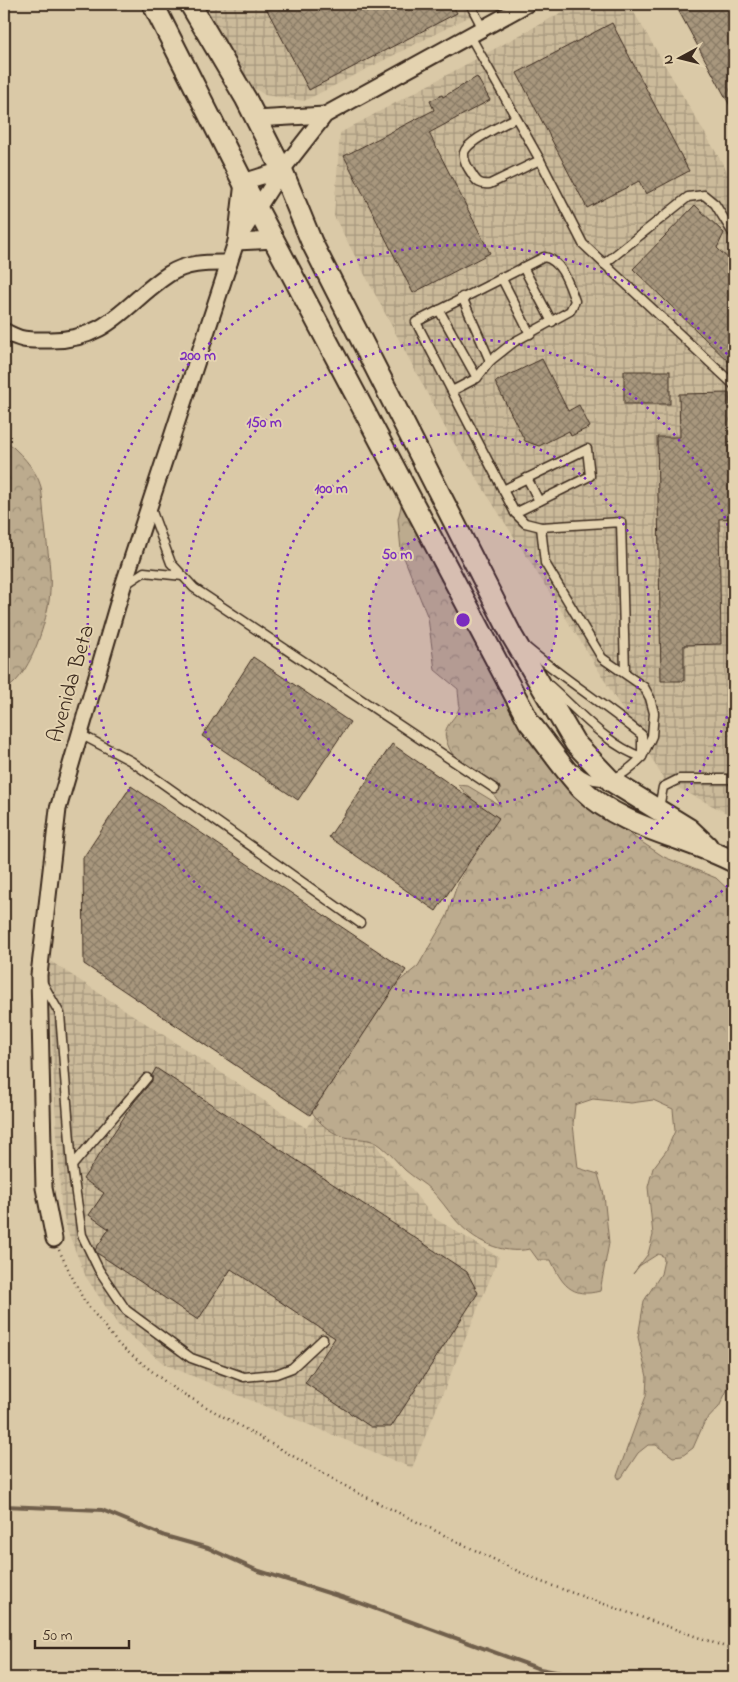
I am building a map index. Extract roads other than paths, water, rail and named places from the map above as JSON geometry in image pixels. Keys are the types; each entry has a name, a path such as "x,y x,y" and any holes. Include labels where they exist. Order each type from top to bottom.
{"main road":[{"path":"153,4 257,209 276,240 529,722 583,789 617,814 667,836 713,851 734,862"},
{"path":"190,4 282,170 312,242 512,636 575,743 611,781 658,812 689,829 713,851"}],"street":[{"path":"255,119 325,116 469,34 527,4"},
{"name":"Avenida Beta","path":"54,1239 44,1188 39,976 58,809 149,503 236,242 282,170 325,116"},
{"path":"276,240 236,242 243,182 282,170"},
{"path":"4,330 22,340 72,340 105,327 170,274 194,263 229,263"}],"lane":[{"path":"470,4 482,27"},
{"path":"469,34 540,160 583,244 734,385"},
{"path":"515,118 468,144 464,153 465,161 476,181 483,185 490,184 540,160"},
{"path":"604,264 688,197 704,195 716,204 734,235"},
{"path":"452,391 477,378 490,361 514,342 570,311 575,302 559,266 552,258 544,257 523,266 416,322 515,513 525,523 541,527 621,522 626,672"},
{"path":"523,266 552,322"},
{"path":"501,277 530,334"},
{"path":"462,298 490,361"},
{"path":"438,310 477,378"},
{"path":"503,490 587,449 590,476 515,513"},
{"path":"527,478 539,501"},
{"path":"149,503 171,563 194,588 495,789"},
{"path":"541,527 545,563 602,658 626,672 644,687 654,713 652,736 642,757 627,772 611,781 593,779 579,773 548,746"},
{"path":"123,586 144,572 183,576"},
{"path":"512,636 568,682 605,705 642,735 642,757"},
{"path":"530,668 602,732 629,753 642,757"},
{"path":"80,734 131,761 360,923"},
{"path":"658,812 662,787 679,779 734,779"},
{"path":"39,976 60,1014 72,1166 82,1235 99,1270 126,1310 191,1358 244,1378 276,1374 292,1368 322,1339"},
{"path":"72,1166 147,1078"}],"waterway":[{"path":"4,1506 102,1510 165,1536 208,1548 256,1570 357,1602 540,1669 588,1678"}]}
